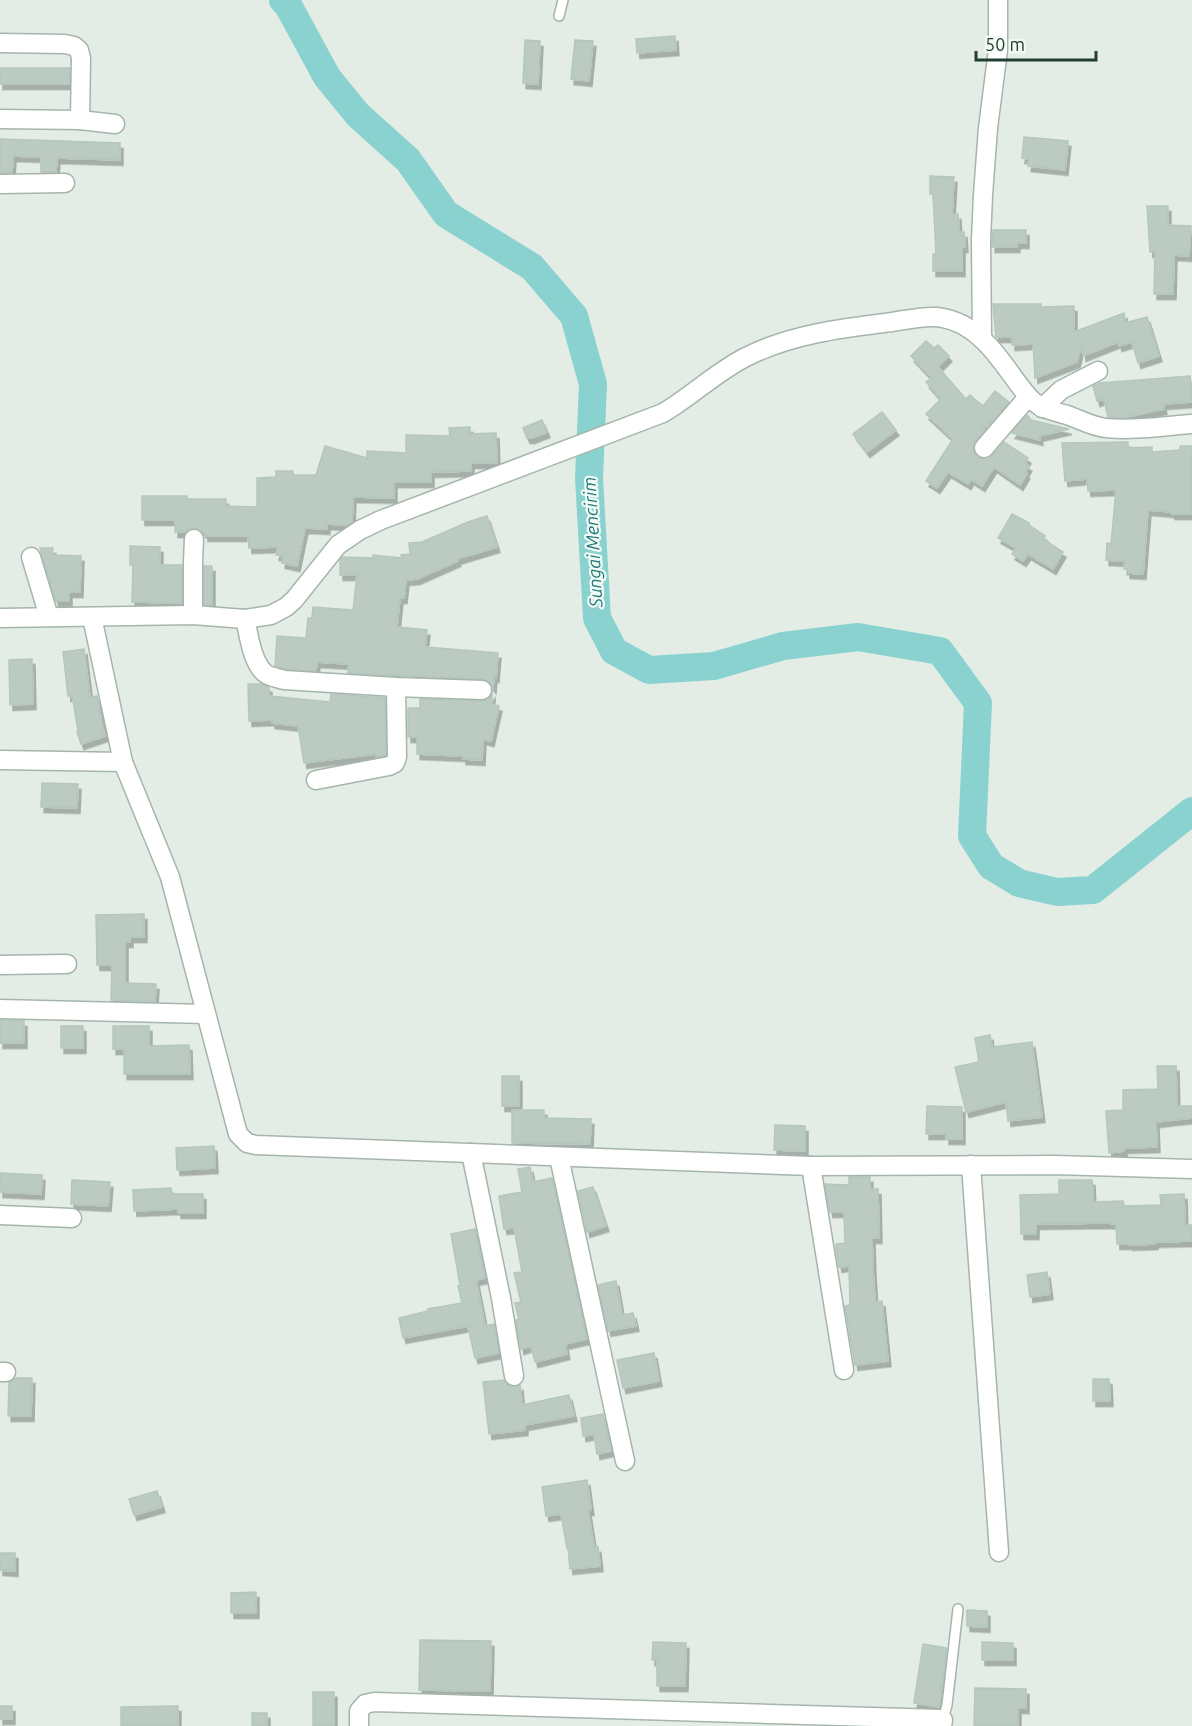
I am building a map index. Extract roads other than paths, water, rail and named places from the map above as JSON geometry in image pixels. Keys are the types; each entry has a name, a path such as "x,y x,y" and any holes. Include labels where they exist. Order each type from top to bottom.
{"street":[{"path":"982,339 983,195 988,128 998,50 998,0"},
{"path":"0,43 65,44 79,50 81,58 80,120"},
{"path":"0,119 80,120 115,124"},
{"path":"0,184 66,183"},
{"path":"0,618 193,615 245,619 271,615 294,600 338,545 360,530 663,413 682,402 718,373 775,345 810,334 857,326 934,317 949,319 964,325 982,339 1035,402 1104,428 1192,424"},
{"path":"984,448 1035,402 1098,371"},
{"path":"193,615 194,538"},
{"path":"31,557 50,617"},
{"path":"92,617 123,762 170,877 238,1134 247,1143 811,1166 1055,1165 1192,1168"},
{"path":"245,619 255,658 260,668 268,676 285,680 482,690"},
{"path":"316,780 395,763 397,757 396,687"},
{"path":"0,760 123,762"},
{"path":"0,965 67,964"},
{"path":"0,1009 206,1014"},
{"path":"471,1153 501,1298 514,1376"},
{"path":"559,1157 625,1461"},
{"path":"971,1165 999,1551"},
{"path":"811,1166 844,1370"},
{"path":"0,1215 72,1218"},
{"path":"358,1726 359,1711 365,1704 374,1702 943,1723"}],"lane":[{"path":"559,16 563,0"},
{"path":"943,1723 958,1609"}],"waterway":[{"name":"Sungai Mencirim","path":"283,0 327,77 358,115 408,160 446,214 532,267 574,316 593,384 589,478 597,618 614,651 649,670 714,666 783,646 858,637 940,651 978,703 972,836 991,866 1019,883 1057,892 1093,890 1192,811"}]}
